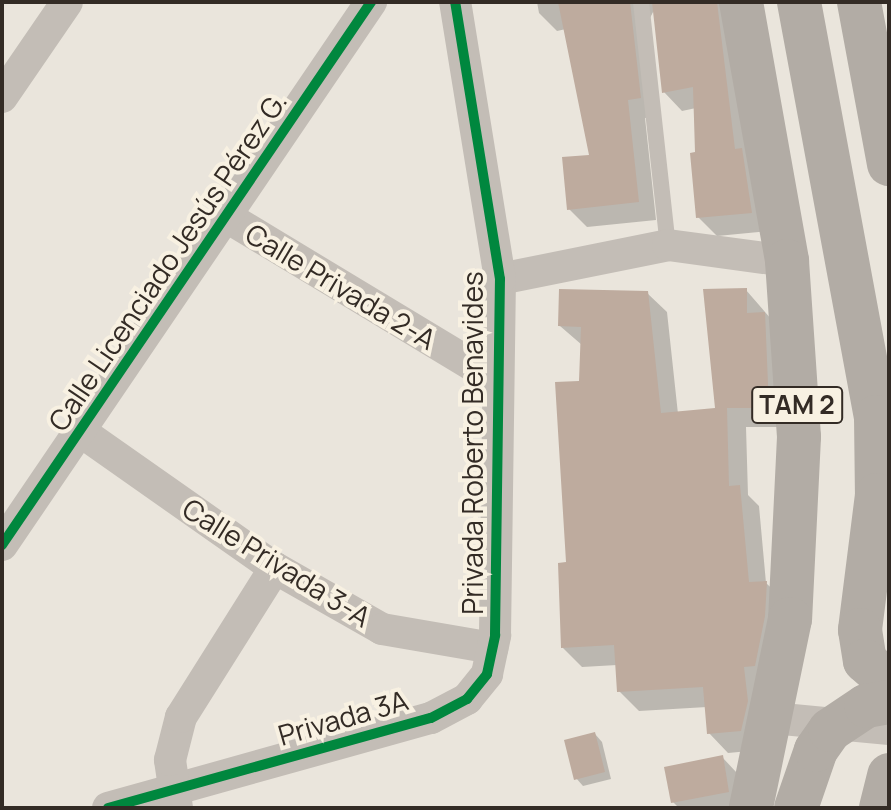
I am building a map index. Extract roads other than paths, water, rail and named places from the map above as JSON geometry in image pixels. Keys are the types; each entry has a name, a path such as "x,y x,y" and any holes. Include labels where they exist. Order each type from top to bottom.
{"main road":[{"name":"TAM 2","path":"741,2 787,261 799,437 796,549 772,718 751,808"},
{"name":"TAM 2","path":"799,2 876,417 877,495 860,630 865,661 889,682"},
{"path":"859,2 889,164"},
{"path":"796,808 816,750 830,730 866,706 889,702"},
{"path":"822,808 848,751 889,719"},
{"path":"881,808 889,775"}],"street":[{"path":"2,97 67,2"},
{"name":"Calle Licenciado Jesús Pérez G.","path":"2,545 371,2"},
{"name":"Privada Roberto Benavides","path":"455,2 500,279 492,648"},
{"name":"Calle Privada 2-A","path":"227,217 496,379"},
{"path":"500,279 668,245 787,261"},
{"name":"Calle Privada 3-A","path":"80,431 275,568 382,629 492,648"},
{"path":"108,808 175,799 170,760 181,717 275,568"},
{"name":"Privada 3A","path":"175,799 431,718 467,699 487,674 492,648"},
{"path":"772,718 889,729"}],"lane":[{"path":"641,2 668,245"}]}
